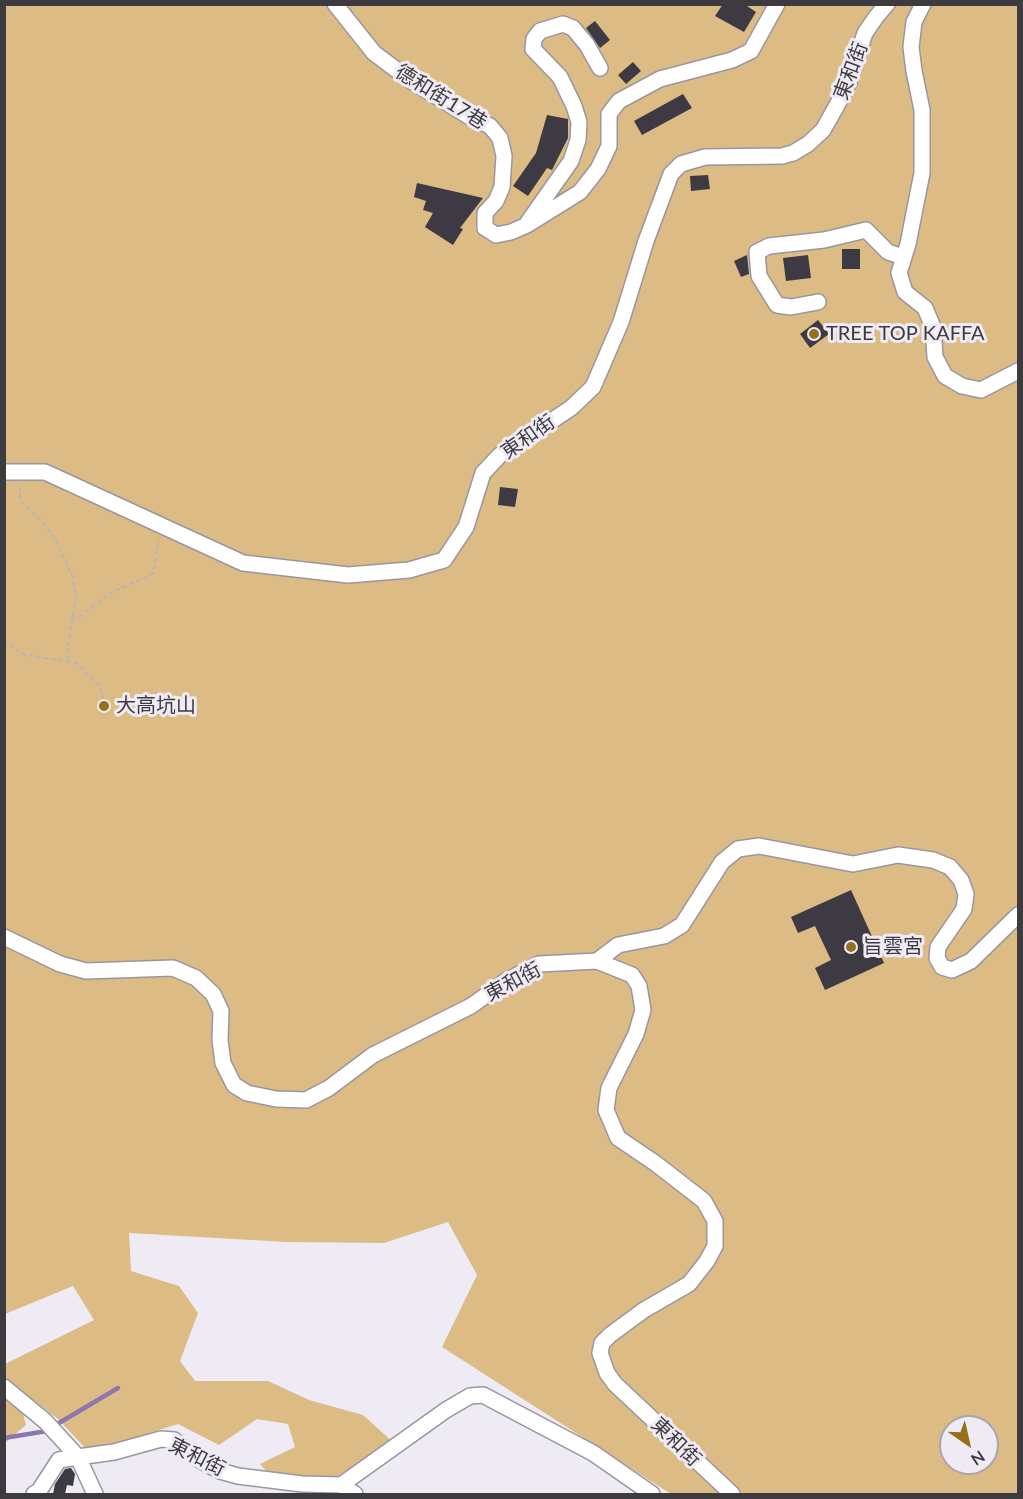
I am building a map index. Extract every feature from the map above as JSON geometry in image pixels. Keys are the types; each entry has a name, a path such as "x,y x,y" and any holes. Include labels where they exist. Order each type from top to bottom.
{"street":[{"name":"德和街17巷","path":"335,4 348,23 375,53 410,80 470,117 490,126 500,138 504,156 502,187 496,201 485,213 485,228 496,235 511,232 526,225 580,192 598,169 609,146 609,114 619,101 660,79 732,60 752,51 777,4"},
{"name":"東和街","path":"12,472 45,472 243,563 348,574 410,570 444,560 466,527 483,473 500,455 571,408 593,387 621,322 646,241 671,174 681,164 705,157 782,156 793,153 808,144 822,130 836,107 849,82 865,33 887,4"},
{"path":"923,4 914,22 911,46 922,110 922,173 908,244 899,273 905,292 925,308 933,327 935,357 945,376 962,386 981,390 1018,371"},
{"path":"526,225 571,161 578,140 579,122 560,77 533,49 534,39 540,31 563,24 573,28 587,45 600,68"},
{"path":"818,302 791,307 777,305 759,276 757,252 769,246 824,240 866,230 888,252 903,256"},
{"path":"597,961 618,945 664,936 682,925 722,862 738,849 759,846 853,864 898,855 933,860 950,867 961,880 966,894 964,909 938,947 937,958 942,967 951,970 971,961 1018,915"},
{"name":"東和街","path":"4,937 60,964 86,971 173,968 196,978 213,994 221,1011 220,1040 223,1063 234,1085 246,1093 276,1099 306,1100 329,1088 373,1055 471,1006 506,981 539,964 597,961 632,975 639,986 643,1010 636,1034 609,1088 606,1110 618,1138 704,1201 715,1221 716,1246 688,1284 644,1310 610,1335 603,1343 600,1353 607,1373 615,1384 732,1494"},
{"path":"4,1387 45,1421 78,1457 95,1494"},
{"path":"355,1494 341,1485 446,1410 470,1396 483,1395 593,1453 652,1494"},
{"name":"東和街","path":"34,1494 39,1491 59,1460 114,1452 161,1439 174,1440 198,1459 220,1471 238,1476 302,1484 341,1485"}],"path":[{"path":"12,472 20,500 40,519 56,540 73,578 76,598 68,645 68,662"},
{"path":"72,618 79,617 111,593 153,574 161,524"},
{"path":"4,640 22,654 76,663 101,688 104,706"}],"shaded area":[{"path":"5,5 1018,5 1018,1494 671,1494 442,1347 477,1275 448,1222 384,1243 286,1242 129,1233 131,1271 179,1286 198,1313 180,1361 195,1381 268,1381 309,1400 363,1415 394,1443 331,1479 270,1475 260,1464 295,1447 288,1424 257,1419 219,1445 178,1424 89,1452 58,1419 5,1378 5,1364 94,1320 73,1286 5,1314"},
{"path":"4,1393 20,1402 26,1425 5,1443"}],"building":[{"path":"723,4 744,4 756,12 744,32 715,16"},
{"path":"595,21 610,40 600,48 586,28"},
{"path":"633,62 641,71 626,84 618,75"},
{"path":"683,94 692,108 642,135 634,121"},
{"path":"547,115 568,119 568,138 552,170 547,168 528,196 513,186 536,153"},
{"path":"708,175 710,189 691,191 690,176"},
{"path":"417,183 483,198 460,228 463,229 453,245 425,227 433,213 423,210 426,201 414,197"},
{"path":"842,249 860,249 860,269 842,269"},
{"path":"747,255 749,274 741,277 734,261"},
{"path":"808,255 811,278 786,281 783,258"},
{"name":"TREE TOP KAFFA","path":"818,320 829,334 810,348 800,334"},
{"path":"500,487 518,489 515,507 498,505"},
{"name":"旨雲宮","path":"851,890 884,963 825,990 815,968 831,960 815,926 798,933 791,917"},
{"path":"71,1468 75,1474 73,1486 67,1485 65,1494 53,1494 55,1484 65,1469"}],"waterway":[{"path":"59,1423 118,1388"},
{"path":"4,1438 47,1431"}],"place":[{"name":"TREE TOP KAFFA","path":"814,334"},
{"name":"大高坑山","path":"104,706"},
{"name":"旨雲宮","path":"851,947"}]}
